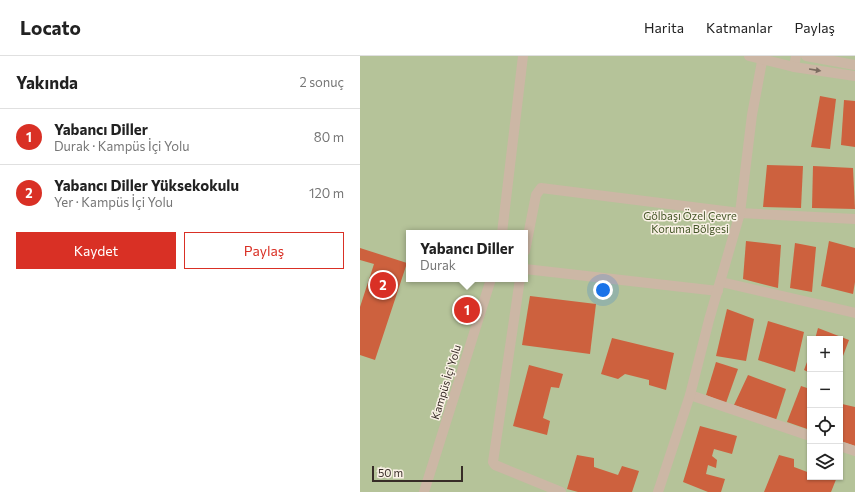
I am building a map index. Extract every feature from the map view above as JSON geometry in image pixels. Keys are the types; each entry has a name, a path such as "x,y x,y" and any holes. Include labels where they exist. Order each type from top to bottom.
{"street":[{"path":"502,230 523,56"},
{"path":"750,56 763,57 794,67 855,76"},
{"path":"794,67 796,56"},
{"path":"806,56 855,65"},
{"path":"658,492 690,396 740,214 752,115 763,57"},
{"path":"528,236 536,195 541,188 740,214 855,219"},
{"path":"528,269 719,286 855,313"},
{"name":"Kampüs İçi Yolu","path":"424,492 490,282"},
{"path":"520,282 493,462 495,465 561,492"},
{"path":"690,396 807,435"},
{"path":"843,447 855,451"}],"green space":[{"name":"Gölbaşı Özel Çevre Koruma Bölgesi","path":"360,56 855,56 855,492 360,492"}],"building":[{"path":"820,96 836,99 830,149 811,147"},
{"path":"844,100 855,101 855,147 841,145"},
{"path":"767,165 803,166 801,208 763,207"},
{"path":"813,166 853,168 855,209 812,208"},
{"path":"746,241 781,245 778,288 743,279"},
{"path":"829,241 855,248 855,282 853,294 821,286"},
{"path":"795,243 816,247 812,292 790,288"},
{"path":"360,248 406,263 375,360 360,355 360,307 374,264 360,260"},
{"path":"530,296 596,304 590,354 522,345"},
{"path":"727,309 754,319 746,361 716,356"},
{"path":"768,321 804,332 795,372 758,360"},
{"path":"818,328 839,336 816,336"},
{"path":"612,338 674,353 666,390 649,385 649,380 625,374 618,379 601,374"},
{"path":"843,338 849,340 843,356"},
{"path":"716,362 738,369 726,403 706,395"},
{"path":"807,362 807,372 804,370"},
{"path":"529,365 563,374 559,388 551,387 543,418 550,421 547,435 513,426"},
{"path":"748,375 786,389 776,420 734,405"},
{"path":"801,386 807,388 807,429 787,422"},
{"path":"843,404 855,407 855,446 843,442"},
{"path":"700,426 737,436 732,454 714,449 712,456 717,460 716,468 708,465 706,474 725,479 721,492 708,492 683,482"},
{"path":"577,455 594,458 594,467 618,475 622,466 639,471 632,492 578,492 567,489"},
{"path":"779,455 794,459 794,467 807,472 807,480 836,480 831,492 764,492"}],"place":[{"name":"Yabancı Diller Yüksekokulu","path":"383,285"},
{"name":"Yabancı Diller","path":"467,310"}]}
